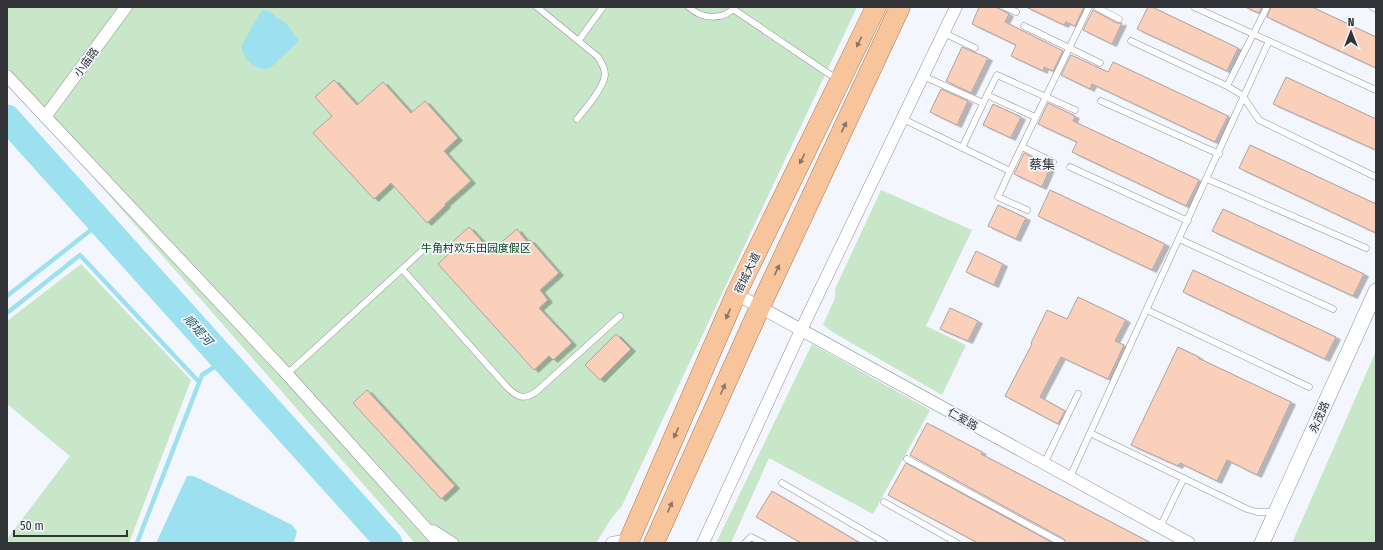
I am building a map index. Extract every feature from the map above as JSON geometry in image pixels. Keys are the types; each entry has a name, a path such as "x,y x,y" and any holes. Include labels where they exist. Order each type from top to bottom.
{"main road":[{"name":"宿城大道","path":"623,542 736,294 876,7"},
{"path":"654,543 760,307 900,7"}],"street":[{"name":"小庙路","path":"45,117 126,7"},
{"path":"703,543 801,330 956,7"},
{"path":"7,76 287,374 439,543"},
{"name":"永茂路","path":"1262,543 1376,291"},
{"name":"仁爱路","path":"736,294 1189,543"},
{"path":"421,523 452,543"}],"lane":[{"path":"537,7 579,40 598,57 603,64 605,74 602,84 577,119"},
{"path":"579,40 603,7"},
{"path":"689,7 693,11 703,16 713,17 724,15 734,8 840,82"},
{"path":"1004,7 1016,12"},
{"path":"1027,210 998,197 1089,7"},
{"path":"1096,7 1119,19"},
{"path":"1194,7 1376,90"},
{"path":"1227,86 1267,7"},
{"path":"1372,7 1376,9"},
{"path":"1024,26 1100,63"},
{"path":"944,33 975,48"},
{"path":"1131,41 1227,86 1242,95 1259,120 1376,177"},
{"path":"1070,477 1269,42"},
{"path":"962,148 996,74 1075,110"},
{"path":"923,76 983,103"},
{"path":"986,95 1035,117"},
{"path":"1101,101 1219,154"},
{"path":"903,119 1010,171"},
{"path":"1022,147 1053,162"},
{"path":"1070,167 1188,221"},
{"path":"1207,179 1366,248"},
{"path":"1179,239 1333,309"},
{"path":"287,374 423,250"},
{"path":"402,269 507,387 514,394 522,397 530,397 620,316"},
{"path":"1147,310 1309,387"},
{"path":"1044,464 1078,394"},
{"path":"1090,433 1246,508 1257,512 1276,512"},
{"path":"907,459 1062,543"},
{"path":"1160,527 1184,478"},
{"path":"782,484 882,542"},
{"path":"884,502 957,543"},
{"path":"745,543 750,536 762,543"}],"green space":[{"name":"牛角村欢乐田园度假区","path":"7,7 857,7 622,506 611,519 596,543 415,543 7,79"},
{"path":"881,190 972,230 926,326 966,345 942,395 834,333 823,325 835,298 835,289"},
{"path":"81,264 191,380 129,543 11,543 7,539 70,456 7,404 7,321"},
{"path":"812,344 930,410 873,514 769,458 731,543 716,543"},
{"path":"1376,351 1376,543 1292,543"}],"water":[{"path":"262,10 270,11 278,19 285,22 299,41 270,68 265,69 250,63 242,49 242,44"},
{"path":"187,476 193,476 200,479 292,525 297,531 294,543 156,543"}],"building":[{"path":"979,7 995,7 1002,10 1009,14 1005,22 1063,51 1053,71 1044,67 1043,71 1011,56 1016,45 972,24"},
{"path":"1026,7 1084,7 1075,26 1066,22 1064,25"},
{"path":"1148,7 1152,7 1238,48 1227,71 1137,29"},
{"path":"1245,7 1262,7 1259,13"},
{"path":"1271,7 1312,7 1376,37 1376,68 1267,17"},
{"path":"1093,10 1117,23 1122,23 1112,44 1083,30"},
{"path":"962,47 988,58 971,93 946,81"},
{"path":"1071,55 1108,72 1113,62 1228,116 1215,142 1092,84 1090,89 1061,75"},
{"path":"1286,77 1376,119 1376,150 1273,104"},
{"path":"334,80 357,105 383,82 411,113 425,101 458,138 444,151 471,181 445,204 446,205 427,223 391,183 374,199 313,133 332,116 315,97"},
{"path":"941,89 968,101 957,125 930,112"},
{"path":"1048,103 1075,116 1073,121 1199,180 1186,206 1072,152 1077,142 1038,124"},
{"path":"993,104 1021,117 1011,138 983,125"},
{"path":"1250,145 1376,204 1376,233 1239,168"},
{"path":"1024,153 1051,166 1042,187 1014,174"},
{"path":"1050,190 1165,244 1152,270 1038,216"},
{"path":"998,205 1026,218 1016,239 988,226"},
{"path":"1223,209 1364,274 1353,296 1212,231"},
{"path":"469,227 491,251 517,229 527,242 530,240 559,273 540,290 548,300 539,308 572,343 553,360 549,356 534,370 438,264 453,250 449,245"},
{"path":"976,251 1003,264 994,285 966,272"},
{"path":"1193,270 1336,337 1325,359 1183,292"},
{"path":"1078,297 1126,320 1115,341 1124,345 1108,379 1061,357 1040,397 1065,411 1058,424 1005,396 1032,344 1031,343 1047,310 1067,319"},
{"path":"950,308 978,321 968,341 940,329"},
{"path":"616,334 631,349 600,380 585,365"},
{"path":"1178,347 1291,402 1257,475 1227,460 1217,481 1180,463 1178,466 1131,445"},
{"path":"367,390 455,486 441,499 353,403"},
{"path":"927,423 982,452 981,454 1151,543 1066,543 1064,539 910,455"},
{"path":"906,463 1053,543 978,543 888,495"},
{"path":"772,491 860,543 801,543 756,517"}],"waterway":[{"name":"顺堤河","path":"7,118 389,543"},
{"path":"7,296 101,222"},
{"path":"7,313 80,255 199,382"},
{"path":"137,543 202,375 225,360"}],"district":[{"name":"蔡集","path":"1042,164"}]}
